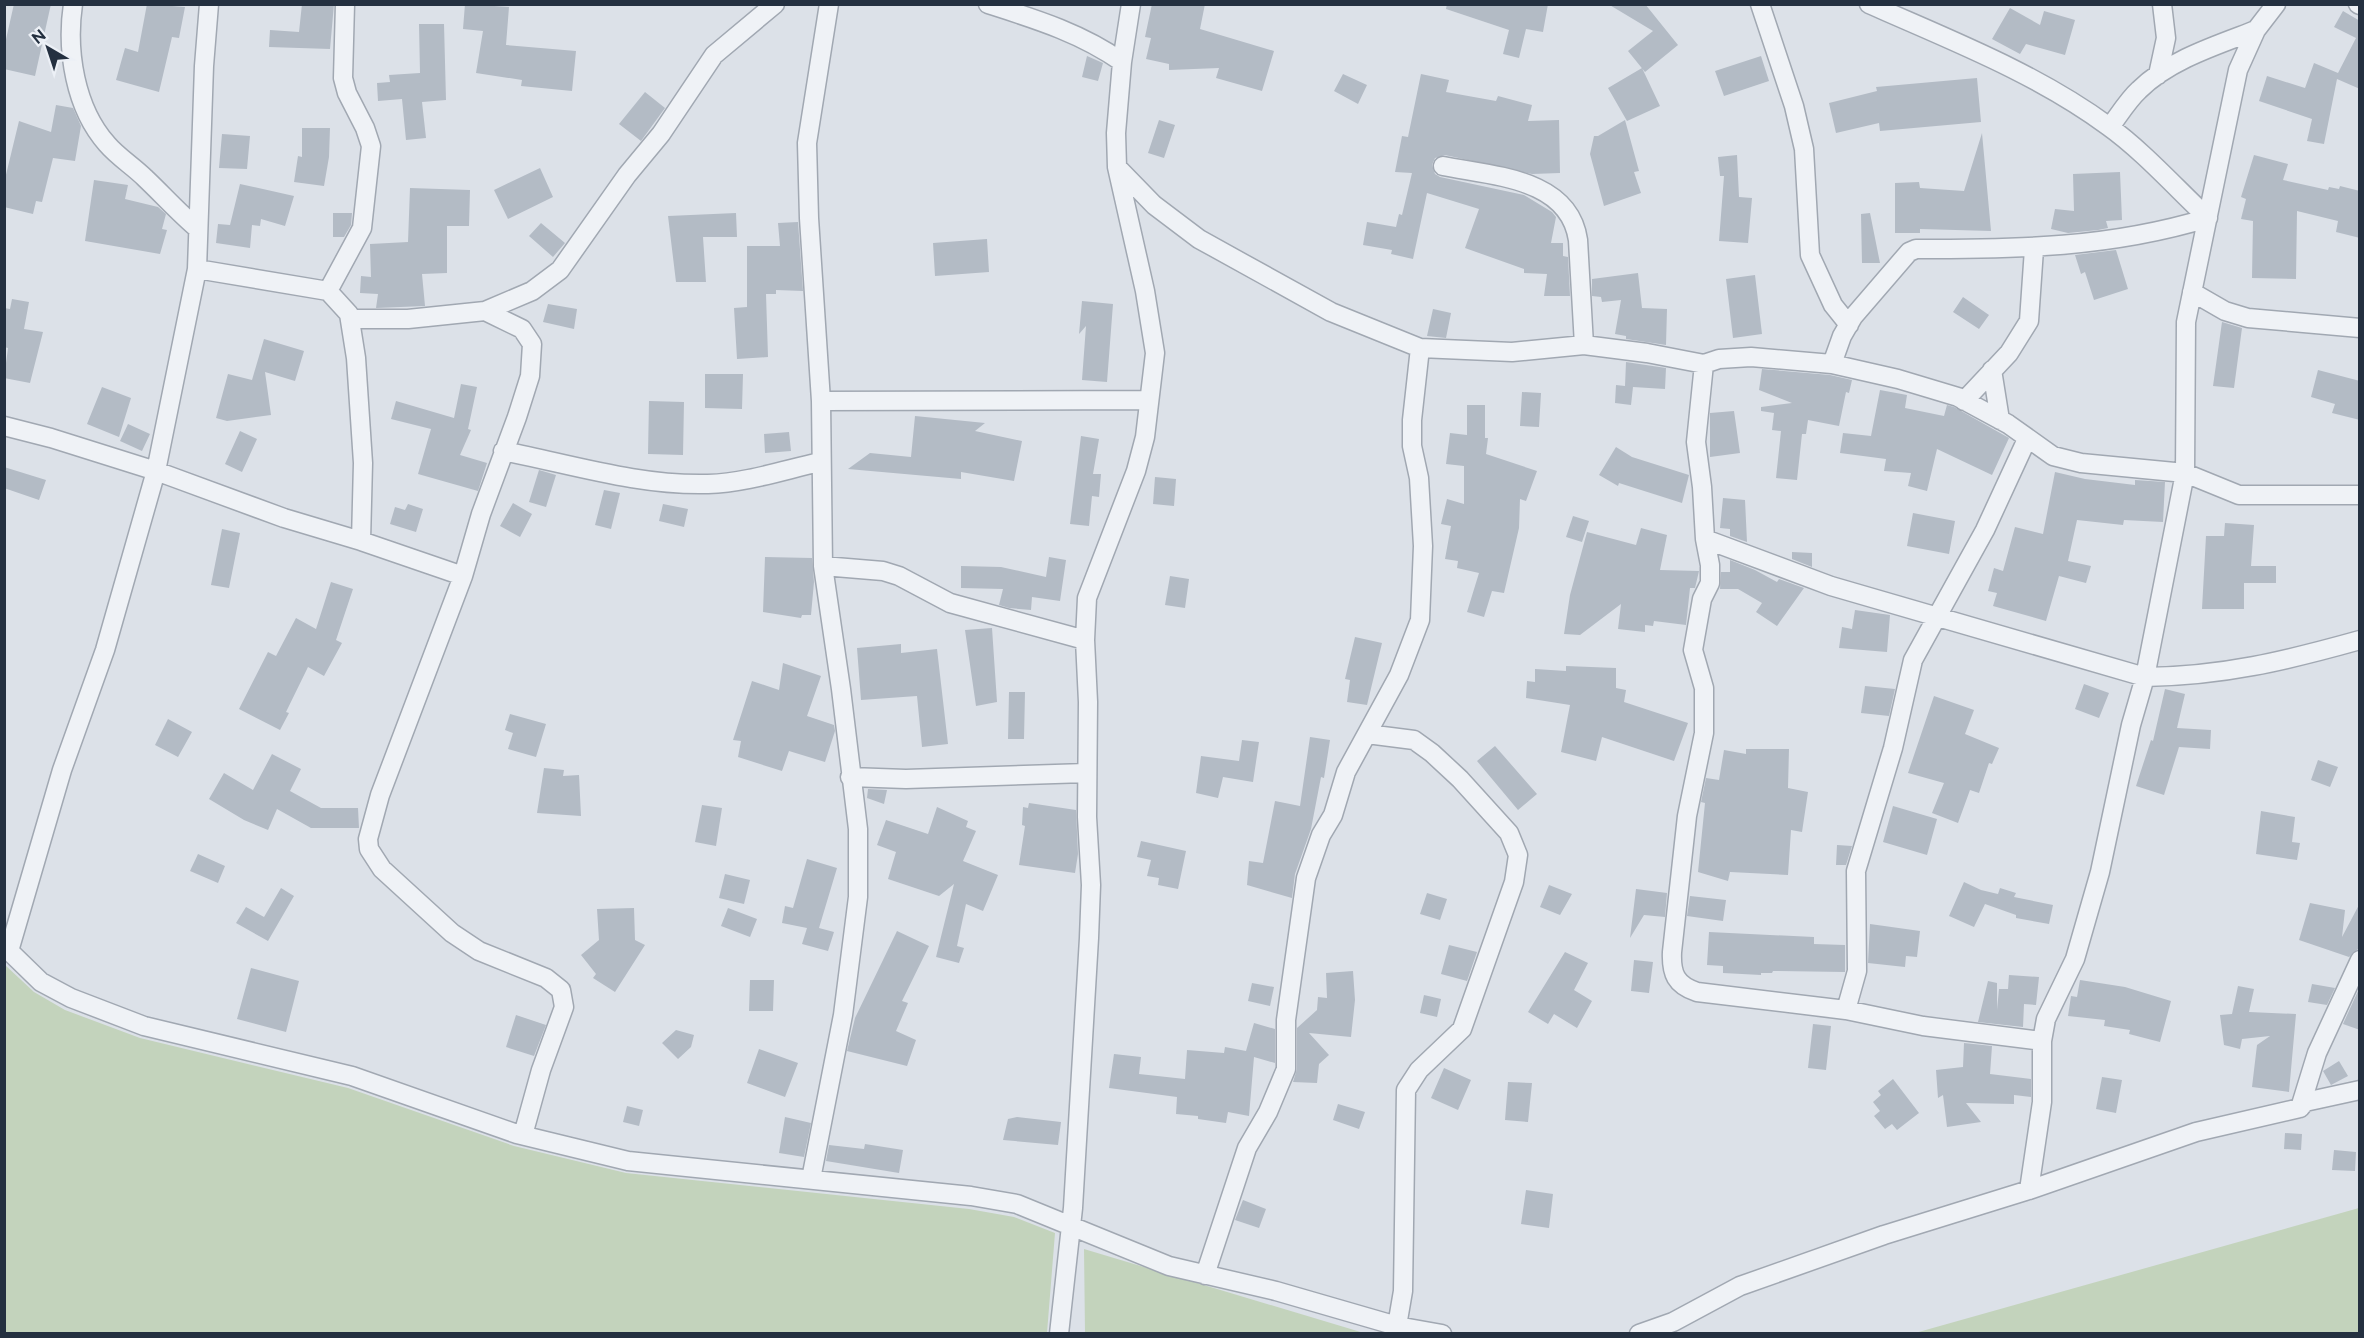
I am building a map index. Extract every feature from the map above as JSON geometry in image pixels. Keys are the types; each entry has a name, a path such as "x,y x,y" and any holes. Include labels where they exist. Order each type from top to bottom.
{"street":[{"path":"73,4 71,53 83,105 93,127 108,146 198,229"},
{"path":"209,4 197,269 156,471 105,650 62,770 7,949 23,966 51,987 71,998 144,1026 352,1076 523,1135 628,1161 971,1196 1017,1204 1169,1266 1348,1310 1397,1326 1442,1334"},
{"path":"328,291 362,228 371,146 365,128 346,93 343,78 345,4"},
{"path":"352,320 408,319 485,311 531,291 560,270 627,175 673,117 714,55 775,4"},
{"path":"811,1179 843,1015 858,897 858,829 823,566 821,401 809,218 807,143 829,4"},
{"path":"988,4 1048,23 1104,50 1122,62"},
{"path":"1059,1334 1069,1225 1073,1208 1090,917 1086,773 1087,598 1136,471 1145,437 1155,353 1145,291 1117,166 1116,134 1122,62 1131,4"},
{"path":"1760,4 1794,106 1804,149 1810,255 1833,305 1848,325"},
{"path":"1869,4 2001,63 2069,100 2110,127 2208,218"},
{"path":"2158,75 2166,38 2162,4"},
{"path":"2029,1190 2042,1102 2042,1041 2052,1002 2075,959 2092,902 2131,725 2145,677 2185,473 2186,322 2238,70 2256,30 2276,4"},
{"path":"2110,127 2139,89 2158,75 2211,48 2256,30"},
{"path":"1117,166 1154,205 1199,239 1331,312 1420,348 1512,352 1584,345 1647,352 1704,364 1719,359 1751,357 1832,364 1898,379 1964,401 2000,420 2053,456 2081,463 2185,473 2239,495 2360,495"},
{"path":"1443,166 1520,182 1549,192 1570,213 1576,224 1578,240 1584,345"},
{"path":"1832,364 1848,325 1909,252 1916,249 2034,249 2112,240 2175,228 2208,218"},
{"path":"1964,401 2008,353 2029,321 2034,249"},
{"path":"197,269 328,291 352,320 363,464 362,541"},
{"path":"2192,292 2225,311 2248,318 2360,328"},
{"path":"485,311 522,329 532,344 530,376 463,576 380,795 368,839 369,849 401,889 452,933 479,951 546,978 561,990 564,1007 541,1070 523,1135"},
{"path":"1205,1275 1247,1148 1268,1112 1286,1069 1286,1020 1306,878 1322,835 1333,815 1346,772 1399,675 1420,620 1423,546 1412,420 1420,348"},
{"path":"1704,364 1696,442 1710,583 1702,599 1693,650 1704,688 1704,733 1687,816 1672,952 1673,972 1683,988 1697,992 1846,1010 1923,1026 2042,1041"},
{"path":"1992,370 2000,420"},
{"path":"821,401 1149,400"},
{"path":"4,426 51,438 156,471 284,518 362,541 463,576"},
{"path":"1846,1010 1857,971 1856,872 1893,748 1913,660 1985,530 2027,439"},
{"path":"503,451 655,482 706,484 728,483 820,462"},
{"path":"1705,539 1831,586 2145,677 2198,676 2280,662 2360,640"},
{"path":"823,566 883,571 898,576 951,603 1085,640"},
{"path":"1367,734 1414,740 1432,753 1460,779 1502,826 1518,855 1514,882 1462,1029 1419,1070 1406,1090 1402,1291 1397,1326"},
{"path":"850,777 906,779 1086,773"},
{"path":"2300,1108 2317,1053 2360,960"},
{"path":"1639,1334 1673,1322 1740,1286 1884,1235 2029,1190 2196,1132 2300,1108 2305,1102 2360,1090"}],"green space":[{"path":"5,965 34,992 65,1010 140,1038 348,1088 514,1146 626,1173 969,1209 1014,1217 1055,1233 1047,1333 5,1333"},
{"path":"2359,1208 2359,1333 1915,1333"},
{"path":"1084,1249 1364,1333 1085,1333"}],"building":[{"path":"14,4 51,4 35,76 4,69 4,48"},
{"path":"147,4 185,7 179,38 172,37 159,92 116,80 125,48 138,52"},
{"path":"302,4 334,4 330,49 269,47 270,30 299,32"},
{"path":"465,4 509,7 506,45 576,51 572,91 521,86 522,80 476,73 483,31 463,29"},
{"path":"1152,4 1205,4 1200,29 1274,51 1262,91 1216,78 1219,68 1169,70 1169,64 1146,59 1151,38 1145,37"},
{"path":"1447,4 1548,4 1543,32 1526,29 1519,58 1503,54 1509,30 1446,9"},
{"path":"1608,4 1645,4 1678,45 1645,72 1628,51 1653,31"},
{"path":"2010,8 2040,25 2044,11 2075,20 2065,55 2026,44 2020,54 1992,39"},
{"path":"2343,11 2360,21 2360,89 2337,79 2324,144 2307,141 2312,119 2259,101 2267,76 2305,88 2314,63 2338,73 2356,38 2334,27"},
{"path":"419,24 444,24 446,100 422,102 426,138 406,140 402,99 378,101 377,83 390,82 389,75 420,73"},
{"path":"1087,56 1103,63 1098,81 1082,77"},
{"path":"1761,56 1769,81 1724,96 1715,71"},
{"path":"1642,68 1660,106 1627,121 1608,88"},
{"path":"1343,74 1367,85 1358,104 1334,91"},
{"path":"1421,74 1449,80 1446,92 1496,101 1498,96 1532,105 1528,121 1559,120 1560,173 1532,174 1445,155 1435,158 1432,165 1435,174 1440,177 1524,195 1552,212 1556,217 1551,243 1563,243 1563,256 1568,257 1570,296 1544,296 1547,274 1524,273 1524,269 1465,248 1479,209 1427,193 1413,259 1391,254 1392,250 1363,245 1367,222 1396,227 1399,214 1402,215 1412,173 1395,172 1402,136 1408,137"},
{"path":"1977,78 1981,122 1880,131 1879,123 1836,133 1829,103 1877,91 1876,87"},
{"path":"645,92 665,108 641,141 619,124"},
{"path":"56,105 73,108 81,126 75,161 53,158 42,202 36,201 33,214 4,207 4,183 19,121 51,132"},
{"path":"1159,120 1175,125 1164,158 1148,153"},
{"path":"1625,120 1639,171 1634,172 1641,193 1604,206 1590,154 1594,136 1598,136"},
{"path":"302,128 330,128 329,157 324,186 294,182 298,156 302,157"},
{"path":"1982,133 1991,231 1920,229 1920,233 1895,233 1895,183 1919,182 1920,188 1964,191"},
{"path":"222,134 250,136 247,169 219,168"},
{"path":"1737,155 1739,197 1752,198 1748,243 1719,241 1724,176 1720,176 1718,157"},
{"path":"2254,155 2288,164 2283,180 2328,190 2329,187 2339,189 2340,186 2360,191 2360,238 2336,232 2338,221 2297,211 2296,279 2252,278 2253,221 2241,219 2246,199 2241,197"},
{"path":"540,168 553,197 508,219 494,190"},
{"path":"2120,172 2122,220 2106,221 2108,228 2098,230 2068,233 2051,229 2055,209 2074,211 2073,174"},
{"path":"94,180 128,185 125,199 158,207 166,214 162,229 167,230 160,254 85,241"},
{"path":"240,184 294,196 285,226 261,219 260,226 252,225 250,248 216,243 218,224 230,225"},
{"path":"410,188 470,190 469,226 447,226 447,273 422,274 425,306 376,308 378,294 360,293 361,276 371,277 370,244 408,242"},
{"path":"333,213 352,213 351,225 344,237 333,237"},
{"path":"736,213 737,237 703,237 706,282 676,282 668,216"},
{"path":"1870,213 1880,263 1862,263 1861,214"},
{"path":"798,222 803,291 776,290 776,294 766,294 768,357 737,359 734,308 747,307 747,246 780,246 778,223"},
{"path":"541,223 565,243 553,257 529,236"},
{"path":"987,239 989,272 935,276 933,243"},
{"path":"2116,250 2128,289 2094,300 2085,272 2081,274 2075,255"},
{"path":"1638,273 1642,308 1667,309 1666,345 1626,339 1626,336 1615,334 1621,300 1602,302 1601,297 1592,296 1592,279"},
{"path":"1755,275 1762,334 1733,338 1726,279"},
{"path":"1963,297 1989,315 1979,329 1953,312"},
{"path":"12,299 29,302 24,329 43,332 30,383 4,378 8,348 4,347 4,308 10,309"},
{"path":"1082,301 1113,304 1107,382 1082,380 1086,326 1079,334"},
{"path":"548,304 577,309 574,329 543,322"},
{"path":"1433,309 1451,313 1446,338 1427,336"},
{"path":"2222,322 2242,328 2234,388 2213,386"},
{"path":"264,339 304,351 295,381 265,372 271,415 227,421 216,418 228,374 252,380"},
{"path":"1626,362 1666,368 1665,389 1633,387 1631,405 1615,403 1616,385 1625,386"},
{"path":"1762,369 1830,375 1852,380 1849,393 1846,392 1839,426 1808,420 1806,434 1802,434 1797,480 1776,478 1781,431 1772,430 1774,413 1761,411 1761,407 1792,403 1759,390"},
{"path":"2318,370 2360,381 2360,420 2332,413 2335,404 2311,397"},
{"path":"705,374 743,374 742,409 705,408"},
{"path":"461,384 477,387 468,429 471,430 460,455 487,463 478,491 418,474 431,429 391,419 396,401 454,418"},
{"path":"102,387 131,398 119,437 87,424"},
{"path":"1880,390 1907,395 1905,408 1944,416 1947,405 1954,407 2009,438 1992,475 1937,449 1927,491 1908,486 1911,473 1884,471 1886,459 1840,453 1843,433 1871,436"},
{"path":"1522,392 1541,393 1539,427 1520,426"},
{"path":"649,401 684,402 683,455 648,454"},
{"path":"1467,405 1485,405 1485,438 1488,438 1486,454 1537,471 1526,501 1520,499 1519,528 1504,593 1492,591 1484,617 1467,612 1479,573 1457,568 1458,561 1445,559 1451,526 1441,524 1447,499 1464,504 1464,466 1446,464 1450,433 1467,435"},
{"path":"1734,411 1740,453 1710,457 1710,413"},
{"path":"915,416 985,423 975,431 1022,441 1014,481 961,472 961,479 848,469 870,453 911,457"},
{"path":"128,424 150,434 142,451 120,441"},
{"path":"240,431 257,439 242,472 225,464"},
{"path":"789,432 791,451 765,453 764,434"},
{"path":"1081,436 1099,439 1093,474 1101,474 1099,497 1092,496 1089,526 1070,524"},
{"path":"1616,447 1632,457 1689,475 1682,503 1619,483 1618,486 1599,475"},
{"path":"4,467 46,480 39,500 4,488"},
{"path":"539,470 556,475 546,507 529,502"},
{"path":"2055,472 2085,479 2135,485 2135,480 2165,482 2163,522 2124,520 2123,525 2077,520 2068,561 2091,566 2086,583 2059,576 2046,621 1993,606 1997,593 1988,591 1994,568 2003,571 2015,527 2043,534"},
{"path":"1155,477 1176,479 1174,506 1153,504"},
{"path":"604,490 620,493 611,529 595,525"},
{"path":"1723,498 1745,500 1747,542 1730,536 1730,529 1720,528"},
{"path":"513,503 532,514 520,537 500,526"},
{"path":"408,504 423,509 416,532 390,524 395,507 405,510"},
{"path":"663,504 688,509 684,527 659,521"},
{"path":"1913,513 1955,521 1949,554 1907,546"},
{"path":"1573,516 1589,521 1582,542 1566,537"},
{"path":"2225,523 2254,525 2251,566 2276,566 2276,583 2244,583 2244,609 2202,609 2206,536 2224,536"},
{"path":"1641,528 1667,535 1660,570 1699,571 1695,588 1690,588 1686,625 1654,621 1653,626 1645,625 1645,632 1618,629 1621,604 1580,635 1564,634 1570,595 1587,532 1636,545"},
{"path":"222,529 240,533 229,588 211,585"},
{"path":"1792,552 1812,553 1812,567 1792,559"},
{"path":"765,557 812,558 814,582 811,615 802,615 801,618 763,612"},
{"path":"1049,557 1066,560 1060,601 1032,597 1031,610 1009,608 999,605 1003,589 961,588 961,566 1001,567 1046,577"},
{"path":"1730,560 1777,582 1779,579 1804,588 1777,626 1756,612 1762,603 1738,589 1720,589 1721,572 1730,572"},
{"path":"1170,576 1189,579 1185,608 1165,605"},
{"path":"331,582 353,589 336,640 342,643 324,676 308,667 286,712 289,713 280,730 239,709 268,652 276,656 296,618 316,629"},
{"path":"1855,610 1890,615 1887,652 1839,648 1842,627 1852,629"},
{"path":"992,628 997,702 976,706 965,630"},
{"path":"1355,637 1382,643 1367,705 1347,702 1350,680 1345,679"},
{"path":"901,644 901,653 937,649 948,744 922,747 917,696 861,700 857,648"},
{"path":"783,663 821,676 807,716 834,725 835,731 825,762 789,751 782,771 738,757 741,741 733,740 752,681 779,690"},
{"path":"1566,666 1616,668 1616,688 1626,690 1624,702 1688,723 1674,761 1602,737 1596,761 1561,752 1570,705 1526,698 1527,681 1535,682 1535,669 1566,671"},
{"path":"2084,684 2109,693 2099,718 2075,709"},
{"path":"1865,686 1895,689 1889,716 1861,713"},
{"path":"2165,689 2185,694 2177,728 2211,730 2210,749 2179,747 2164,795 2136,786 2151,740 2153,741"},
{"path":"1009,692 1025,692 1024,739 1008,739"},
{"path":"1934,696 1974,710 1965,734 1999,748 1992,764 1989,763 1979,793 1970,790 1958,823 1932,813 1944,783 1908,773"},
{"path":"510,714 546,724 536,757 508,749 513,733 505,730"},
{"path":"168,719 192,732 178,757 155,745"},
{"path":"1310,737 1330,740 1324,778 1321,777 1311,829 1295,874 1292,898 1247,885 1249,861 1263,863 1275,801 1300,806"},
{"path":"1242,740 1259,742 1253,782 1223,777 1218,798 1196,793 1201,756 1239,761"},
{"path":"1495,746 1537,794 1518,810 1477,761"},
{"path":"1746,749 1789,749 1788,788 1808,792 1802,832 1791,830 1788,875 1730,872 1728,881 1698,872 1705,803 1701,802 1706,778 1719,780 1724,750 1746,754"},
{"path":"272,754 301,769 290,791 321,808 358,808 359,828 311,828 277,809 268,830 244,820 209,799 224,773 253,790"},
{"path":"2318,760 2338,767 2330,787 2311,780"},
{"path":"544,768 564,770 563,776 579,775 581,816 537,813"},
{"path":"868,789 887,790 884,804 867,798"},
{"path":"1029,803 1076,810 1078,854 1075,873 1019,865 1025,826 1022,825 1023,807 1028,808"},
{"path":"702,805 722,808 716,846 695,842"},
{"path":"1893,806 1937,819 1927,855 1883,842"},
{"path":"937,807 968,821 966,827 976,831 963,861 998,875 983,911 966,904 957,946 964,948 959,963 936,957 954,884 939,896 888,879 896,852 877,845 886,820 928,834"},
{"path":"2261,811 2295,817 2292,842 2300,843 2297,860 2256,854"},
{"path":"1141,841 1186,851 1178,889 1158,885 1159,878 1147,876 1151,860 1137,857"},
{"path":"1837,845 1852,846 1846,865 1836,865"},
{"path":"198,854 225,866 218,883 190,871"},
{"path":"807,859 837,868 819,928 834,932 828,951 802,944 807,928 782,923 785,906 793,908"},
{"path":"725,874 750,880 744,904 719,898"},
{"path":"1964,882 1981,890 1998,894 2000,888 2016,893 2014,897 2053,905 2049,924 2016,918 2016,915 1985,904 1974,927 1949,916"},
{"path":"1549,885 1572,894 1560,915 1540,907"},
{"path":"281,888 294,896 268,941 236,923 246,907 264,917"},
{"path":"1636,889 1667,893 1665,917 1644,915 1630,938"},
{"path":"1427,893 1447,899 1440,920 1420,914"},
{"path":"1690,896 1726,900 1723,921 1687,916"},
{"path":"2310,903 2345,910 2342,937 2360,903 2360,941 2358,949 2349,957 2299,940"},
{"path":"634,908 635,940 645,945 615,992 593,978 596,974 581,955 599,940 597,909"},
{"path":"728,908 757,919 750,937 721,926"},
{"path":"1870,924 1920,931 1917,957 1906,956 1905,967 1868,963"},
{"path":"897,931 929,946 902,1001 908,1003 896,1031 916,1040 907,1066 847,1051 855,1018"},
{"path":"1709,932 1814,937 1814,944 1845,945 1845,972 1773,971 1772,973 1761,973 1761,975 1723,973 1723,966 1707,965"},
{"path":"1449,945 1477,952 1467,981 1441,974"},
{"path":"1565,952 1588,963 1574,990 1592,1001 1577,1028 1554,1014 1548,1024 1528,1012"},
{"path":"1634,960 1653,962 1649,993 1631,991"},
{"path":"251,968 299,981 286,1032 237,1019"},
{"path":"1353,971 1355,1000 1351,1037 1309,1033 1329,1055 1319,1064 1317,1083 1293,1082 1297,1069 1297,1028 1317,1010 1318,997 1327,998 1326,973"},
{"path":"2009,975 2039,977 2036,1005 2024,1004 2023,1027 1978,1022 1988,981 1997,983 1997,1010 1999,989 2008,989"},
{"path":"750,980 774,980 773,1011 749,1011"},
{"path":"2080,980 2125,987 2171,1001 2160,1042 2129,1034 2130,1030 2104,1026 2105,1020 2068,1016 2071,996 2077,997"},
{"path":"1252,983 1274,987 1270,1006 1248,1001"},
{"path":"2312,984 2335,988 2327,1005 2308,1002"},
{"path":"2238,986 2254,989 2249,1012 2296,1014 2289,1092 2252,1087 2257,1045 2270,1036 2242,1039 2240,1049 2224,1045 2220,1015 2232,1014"},
{"path":"2360,991 2360,1030 2343,1024"},
{"path":"1424,995 1441,999 1437,1017 1420,1013"},
{"path":"516,1015 546,1025 534,1056 506,1047"},
{"path":"1254,1023 1275,1029 1275,1063 1254,1057 1249,1116 1228,1112 1226,1123 1198,1119 1198,1116 1176,1114 1177,1097 1109,1088 1114,1054 1141,1057 1139,1074 1185,1079 1187,1050 1224,1053 1225,1047 1246,1051"},
{"path":"1813,1024 1831,1026 1826,1070 1808,1068"},
{"path":"676,1030 694,1035 691,1047 678,1059 662,1043"},
{"path":"1964,1043 1992,1046 1990,1074 2031,1079 2031,1097 2014,1095 2014,1104 1966,1103 1981,1122 1947,1127 1943,1095 1938,1098 1936,1070 1963,1067"},
{"path":"759,1049 798,1063 785,1097 747,1083"},
{"path":"2339,1061 2348,1076 2331,1085 2323,1071"},
{"path":"1444,1068 1471,1080 1458,1110 1431,1098"},
{"path":"2102,1077 2122,1080 2116,1113 2096,1109"},
{"path":"1893,1079 1919,1113 1897,1130 1892,1124 1885,1129 1874,1116 1880,1111 1873,1102 1881,1095 1878,1091"},
{"path":"1508,1082 1532,1083 1528,1122 1505,1120"},
{"path":"1338,1104 1365,1112 1359,1129 1333,1120"},
{"path":"627,1106 643,1110 639,1126 623,1122"},
{"path":"785,1117 811,1123 804,1157 779,1153"},
{"path":"1017,1117 1061,1122 1058,1145 1003,1140 1008,1119"},
{"path":"2285,1133 2302,1134 2301,1150 2284,1149"},
{"path":"865,1144 903,1150 899,1173 826,1161 829,1145 864,1149"},
{"path":"2334,1150 2356,1152 2355,1171 2332,1170"},
{"path":"1526,1190 1553,1194 1549,1228 1521,1224"},
{"path":"1243,1200 1266,1209 1259,1228 1235,1220"}]}
